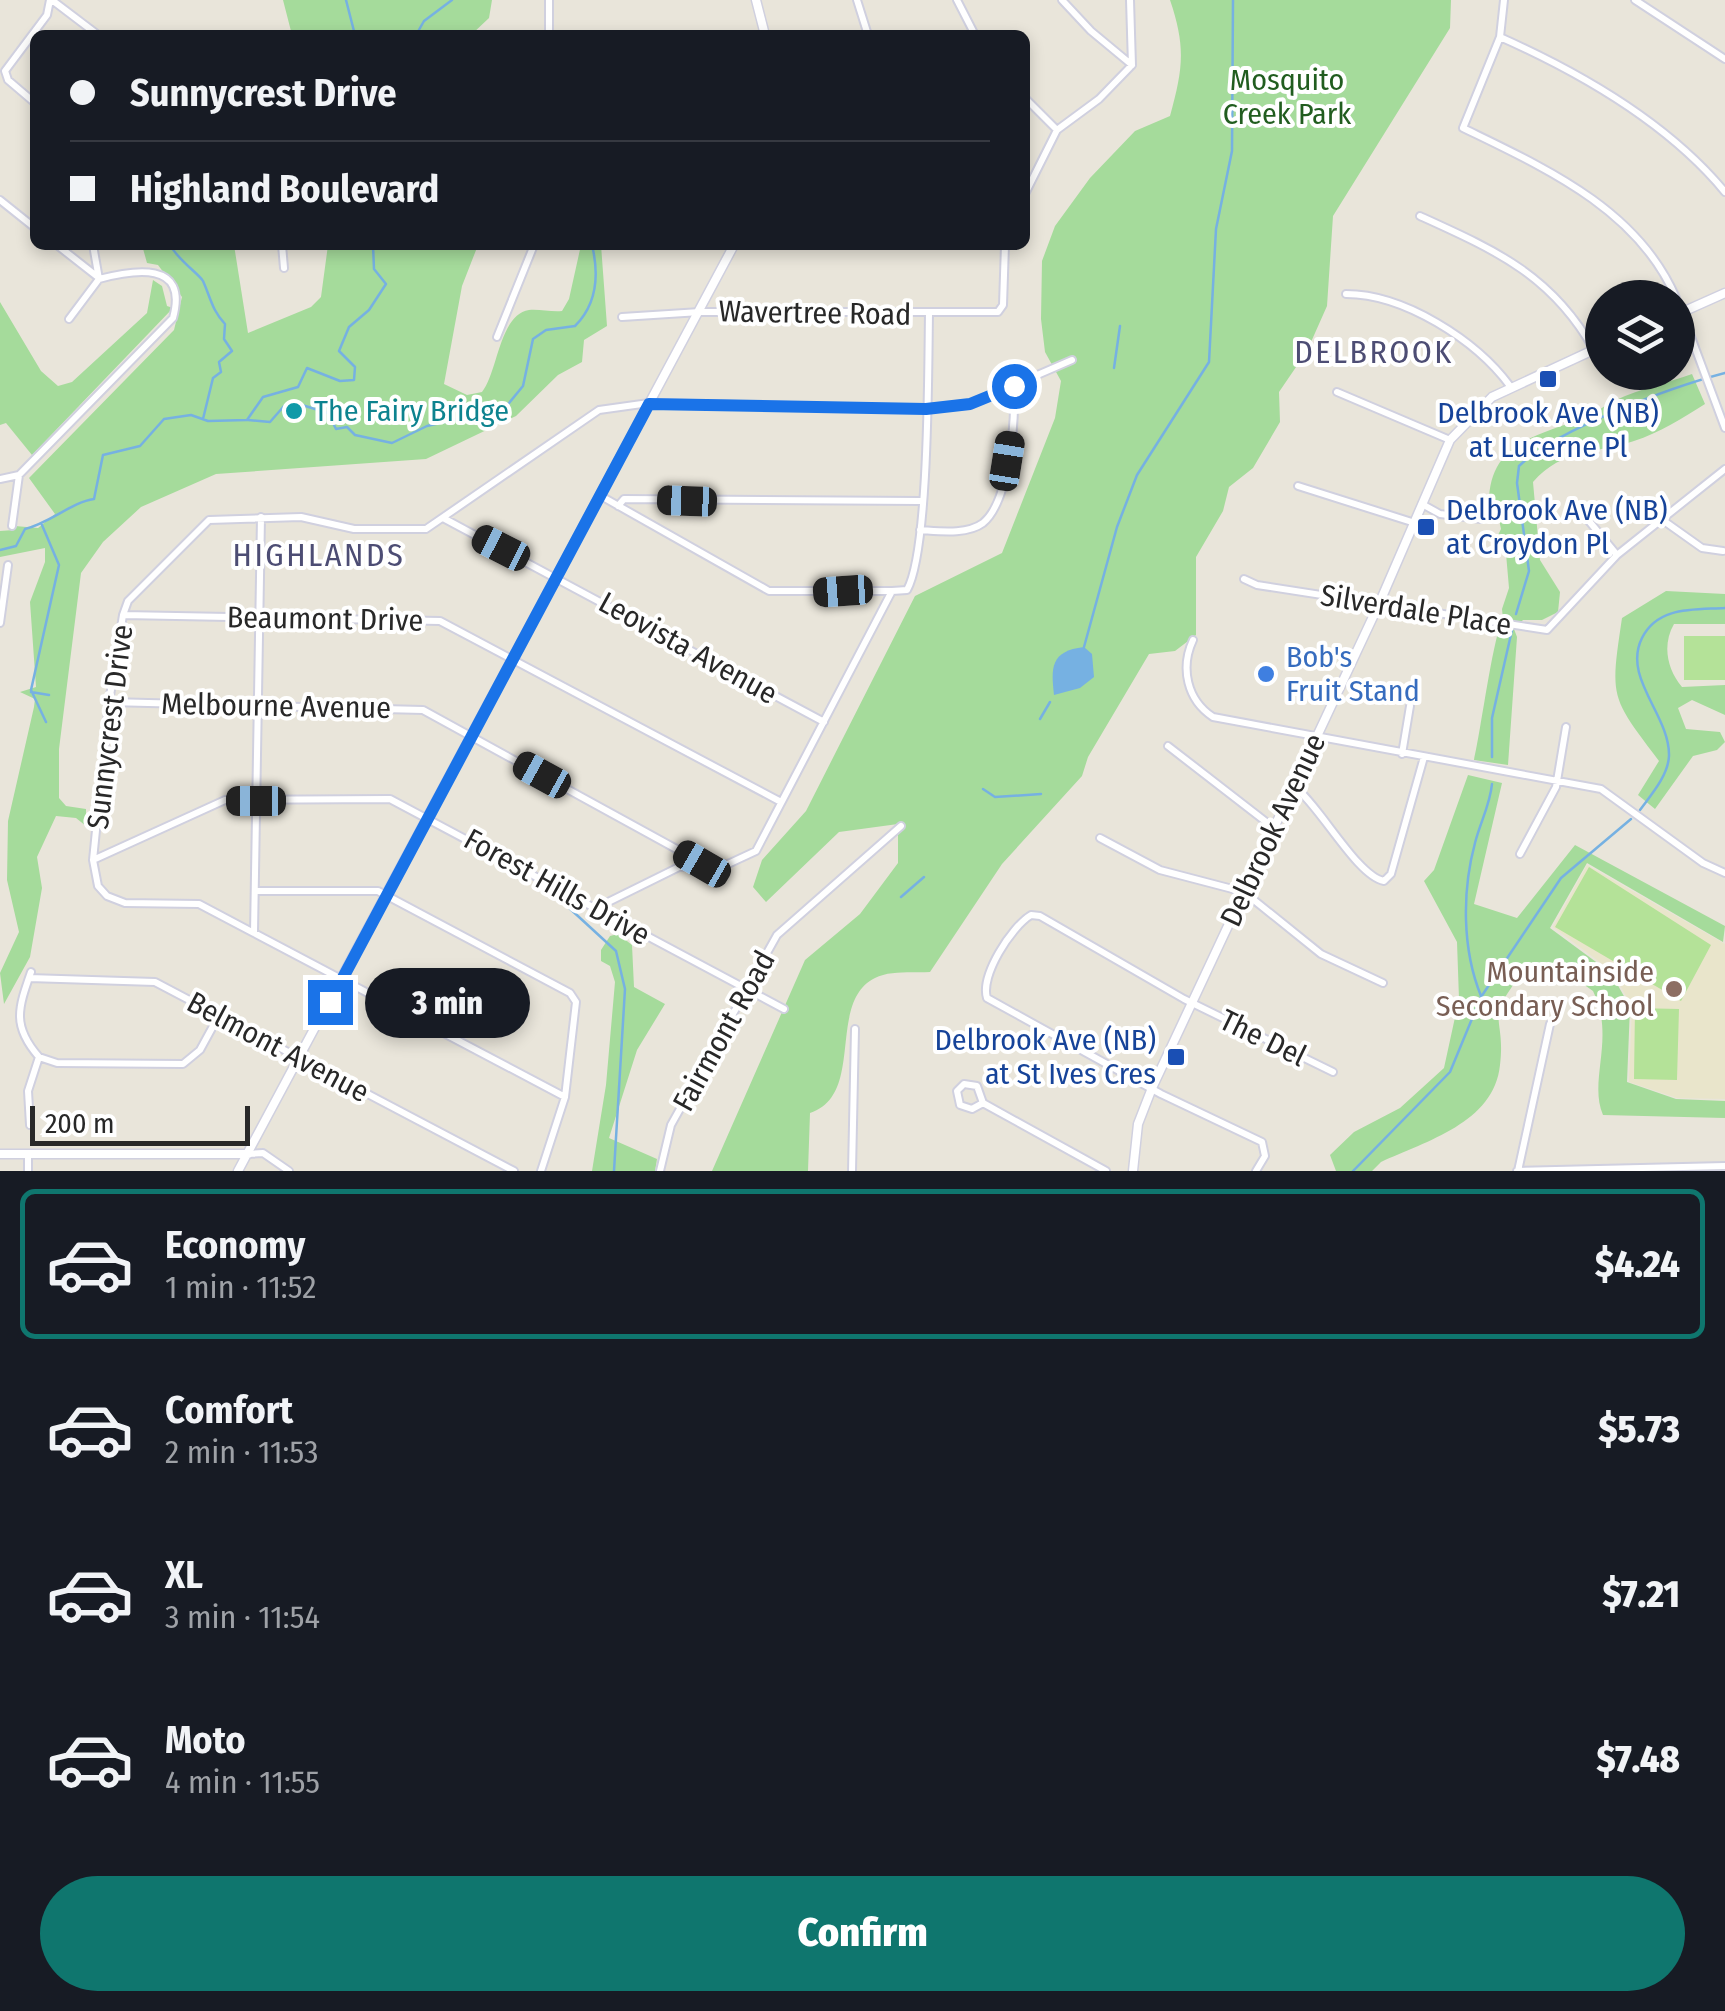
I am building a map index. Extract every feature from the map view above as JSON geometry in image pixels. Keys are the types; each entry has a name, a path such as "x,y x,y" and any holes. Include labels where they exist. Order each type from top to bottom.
{"street":[{"path":"36,30 47,15 51,0 91,30"},
{"path":"549,0 549,30"},
{"path":"756,0 764,30"},
{"path":"857,0 866,30"},
{"path":"957,0 972,30"},
{"path":"1062,0 1090,32 1132,65"},
{"path":"1030,184 1057,130 1100,99 1132,65 1130,0"},
{"path":"1504,0 1500,37 1463,128 1542,166 1626,226 1666,280"},
{"path":"1635,0 1725,59"},
{"path":"1500,37 1585,79 1680,146 1725,192"},
{"path":"30,38 5,71 13,86 30,99"},
{"path":"1030,103 1057,130"},
{"path":"0,200 30,224"},
{"path":"1420,216 1488,247 1532,275 1585,330"},
{"path":"62,250 99,279"},
{"path":"94,250 99,279"},
{"path":"282,250 284,268"},
{"path":"497,337 532,250"},
{"path":"238,1171 731,250"},
{"name":"Wavertree Road","path":"622,317 700,312 998,312 1003,304 1005,250"},
{"path":"12,526 19,476 173,318 172,289 157,272 139,269 99,279 69,318"},
{"path":"1695,307 1725,293"},
{"path":"1346,294 1404,308 1444,328 1486,357 1510,386"},
{"path":"601,496 769,591 907,590 914,578 920,530 930,314"},
{"path":"1695,350 1725,428"},
{"name":"Delbrook Avenue","path":"1134,1171 1138,1124 1152,1088 1316,739 1450,440 1476,408 1510,386 1585,354"},
{"name":"Sunnycrest Drive","path":"94,860 109,702 123,615 128,601 210,520 300,517 354,529 411,532 445,519 576,422 599,410 649,404 926,409 970,404 1072,360"},
{"path":"920,530 968,530 984,522 1002,494 1016,406 1014,386"},
{"path":"1337,392 1450,440"},
{"name":"Silverdale Place","path":"1244,579 1257,585 1547,630 1617,555 1725,468"},
{"path":"0,479 19,476"},
{"path":"1298,486 1415,523"},
{"path":"618,506 624,500 920,501"},
{"path":"1422,504 1440,514 1481,519"},
{"path":"1584,514 1617,555"},
{"path":"254,933 260,517"},
{"name":"Leovista Avenue","path":"445,519 558,576 824,722"},
{"path":"1663,520 1702,548 1723,551"},
{"path":"0,623 8,565"},
{"path":"594,910 679,867 728,864 756,851 892,591"},
{"name":"Beaumont Drive","path":"123,615 440,622 514,657 781,802"},
{"path":"1194,640 1186,665 1188,680 1204,711 1238,726 1558,779 1612,795 1703,864 1725,872"},
{"name":"Melbourne Avenue","path":"109,702 256,708 414,708 702,864"},
{"path":"1402,754 1410,706"},
{"path":"1520,854 1558,779 1566,726"},
{"path":"1168,746 1274,828"},
{"path":"1294,786 1309,798 1367,872 1384,880 1392,874 1424,758"},
{"name":"Forest Hills Drive","path":"94,860 225,800 390,799 784,1009"},
{"name":"Fairmont Road","path":"660,1171 672,1124 778,935 901,826"},
{"path":"1100,838 1160,870 1244,892 1321,954 1383,983"},
{"path":"94,860 93,874 107,896 126,902 200,904 565,1097"},
{"path":"254,891 370,890 570,994 576,1002 565,1097 541,1171"},
{"name":"The Del","path":"1152,1088 988,998 986,979 1021,921 1031,915 1192,1003 1333,1072"},
{"name":"Belmont Avenue","path":"39,1057 18,1025 20,998 30,975 80,983 148,980 514,1171"},
{"path":"30,1126 28,1091 39,1057 57,1064 176,1066 200,1050 218,1016"},
{"path":"1550,1024 1518,1171 1725,1166"},
{"path":"852,1171 855,1029"},
{"path":"972,1083 981,1090 983,1103 972,1109 960,1104 957,1091 972,1083"},
{"path":"1152,1088 1262,1142 1265,1156 1256,1171"},
{"path":"983,1103 1106,1171"},
{"path":"0,1154 263,1153 289,1171"},
{"path":"28,1154 28,1171"}],"shaded area":[{"name":"Mountainside Secondary School","path":"1587,865 1725,944 1725,1099 1677,1098 1629,1082 1632,1007 1613,972 1553,927"}],"green space":[{"path":"283,0 492,0 489,18 476,30 291,30"},
{"name":"Mosquito Creek Park","path":"1170,0 1451,0 1450,28 1333,216 1327,306 1307,351 1279,392 1280,422 1253,468 1229,487 1223,511 1196,557 1196,635 1175,651 1149,654 1088,757 1082,776 1002,864 930,972 881,975 860,990 852,1007 837,1088 827,1103 810,1113 808,1171 712,1171 805,960 860,914 898,863 898,824 839,832 766,902 753,887 762,860 806,811 915,596 1002,553 1055,418 1061,381 1045,352 1042,261 1055,226 1090,178 1135,131 1170,116 1181,58 1179,31"},
{"path":"143,250 235,250 248,333 311,307 321,297 327,250 476,250 462,286 444,384 467,395 482,392 505,333 519,314 529,310 562,311 569,299 580,250 601,250 607,326 584,340 582,362 558,375 516,416 426,459 216,474 141,507 103,542 81,573 59,749 59,798 66,806 86,809 86,826 76,818 56,816 37,857 42,888 30,957 4,1004 0,973 19,932 7,880 8,821 34,707 35,699 20,692 36,687 30,602 45,562 45,548 0,557 0,531 14,530 15,526 38,528 55,514 29,478 174,330 182,297 158,265 147,263"},
{"path":"153,280 162,286 167,306 173,308 32,455 6,423 0,425 0,302 41,371 58,386 72,382 147,313"},
{"path":"1695,381 1705,404 1643,438 1556,463 1533,482 1540,560 1560,592 1558,612 1542,620 1523,620 1514,629 1517,637 1508,765 1474,760 1509,588 1505,542 1496,539 1501,529 1498,515 1489,508 1496,470 1516,446 1643,390 1695,390"},
{"path":"1666,591 1725,594 1725,624 1674,624 1667,648 1673,673 1682,687 1725,685 1725,715 1692,700 1678,708 1686,729 1720,732 1725,742 1717,750 1693,756 1655,809 1638,795 1659,761 1623,709 1616,665 1622,618"},
{"path":"1684,636 1725,636 1725,680 1684,680"},
{"path":"1468,775 1502,783 1474,904 1517,918 1575,845 1725,926 1723,942 1587,863 1550,928 1611,973 1630,1007 1627,1082 1676,1099 1725,1101 1725,1118 1603,1115 1598,1087 1602,1025 1593,991 1563,970 1522,973 1499,1011 1501,1048 1495,1085 1472,1116 1381,1162 1372,1171 1336,1171 1330,1155 1354,1132 1400,1108 1444,1068 1459,999 1457,942 1424,881 1434,870"},
{"path":"1589,867 1711,945 1681,1001 1555,927"},
{"path":"618,934 632,945 634,987 665,1004 637,1050 609,1138 657,1159 655,1171 592,1171 606,1085 615,982 610,966 601,961 601,950 610,936"},
{"path":"1635,1008 1679,1009 1677,1080 1634,1079"}],"water":[{"path":"1084,647 1092,654 1094,677 1080,688 1054,695 1055,662 1065,652"}],"waterway":[{"path":"346,0 354,30"},
{"path":"419,30 424,21 452,0"},
{"path":"1084,647 1117,527 1137,475 1209,362 1216,229 1232,151 1233,0"},
{"path":"174,250 203,281 225,324 224,339 232,351 219,362 221,372 213,378 203,419"},
{"path":"0,550 16,546 25,529 94,499 103,455 140,446 164,419 191,415 208,421 247,420 263,397 298,387 307,368 340,381 354,380 355,367 339,351 349,327 369,310 386,284 374,269 373,250"},
{"path":"248,420 270,422 284,406 302,405 328,413 336,429 347,427 355,435 392,443 427,426 505,408 523,386 533,339 546,330 575,326 583,317 596,277 593,250"},
{"path":"1114,368 1120,326"},
{"path":"1516,614 1529,571 1517,483 1519,466 1587,424 1725,373"},
{"path":"42,525 59,565 31,690 46,722"},
{"path":"1640,810 1662,778 1669,756 1662,726 1638,668 1642,638 1657,620 1667,615 1725,608"},
{"path":"1492,757 1492,718 1512,630"},
{"path":"31,692 49,695"},
{"path":"1040,719 1050,702"},
{"path":"1481,996 1467,940 1466,900 1471,861 1492,784"},
{"path":"983,789 995,797 1041,794"},
{"path":"1353,1171 1450,1072 1481,997 1561,878 1631,819"},
{"path":"901,897 924,877"},
{"path":"567,906 616,951 625,989 614,1171"}],"place":[{"name":"Delbrook Ave (NB) at Lucerne Pl","path":"1548,379"},
{"name":"The Fairy Bridge","path":"294,411"},
{"name":"Delbrook Ave (NB) at Croydon Pl","path":"1426,527"},
{"name":"Bob's Fruit Stand","path":"1266,674"},
{"name":"Mountainside Secondary School","path":"1674,989"},
{"name":"Delbrook Ave (NB) at St Ives Cres","path":"1176,1057"}],"district":[{"name":"DELBROOK","path":"1374,352"},
{"name":"HIGHLANDS","path":"319,555"}],"route":[{"path":"330,1002 649,404 926,409 970,404 1014,386"}]}
